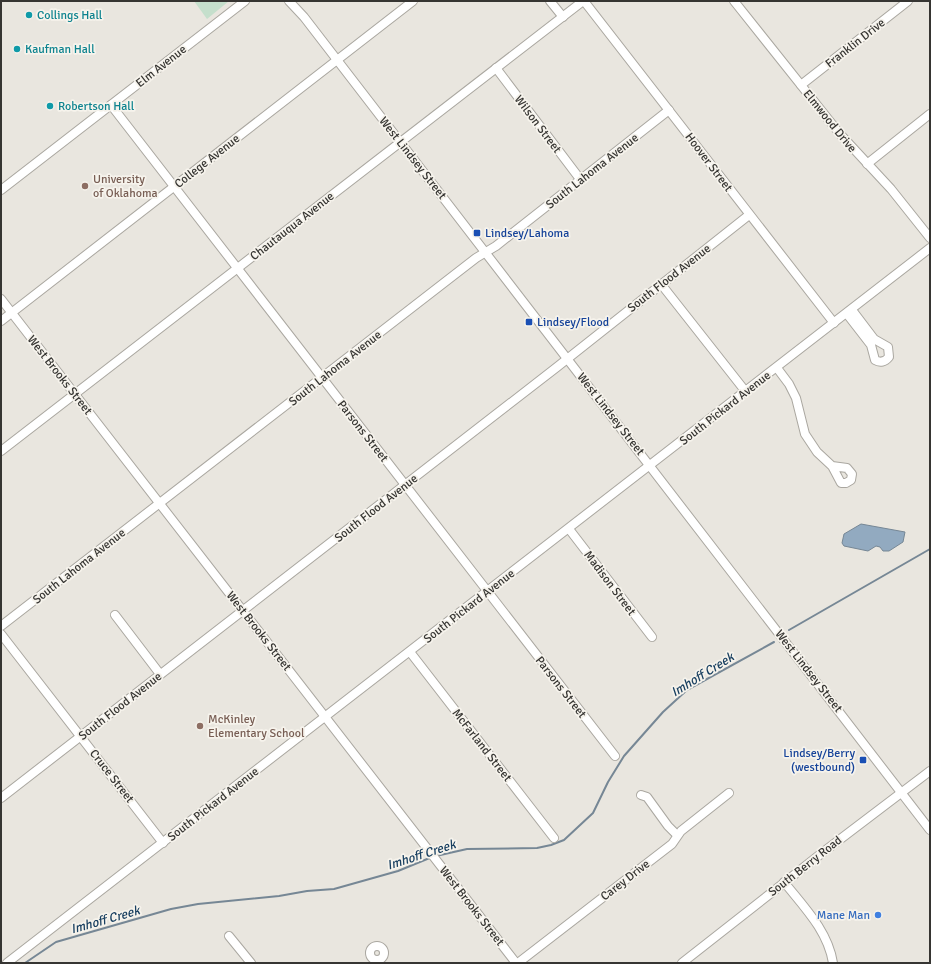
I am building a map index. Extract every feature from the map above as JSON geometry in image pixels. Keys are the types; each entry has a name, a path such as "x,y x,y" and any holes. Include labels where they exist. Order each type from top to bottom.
{"street":[{"name":"Elm Avenue","path":"1,190 245,1"},
{"name":"West Lindsey Street","path":"288,1 304,17 401,142 930,830"},
{"name":"College Avenue","path":"1,321 413,1"},
{"path":"550,1 563,16"},
{"name":"Chautauqua Avenue","path":"1,451 583,1"},
{"name":"Hoover Street","path":"583,1 834,323"},
{"name":"Elmwood Drive","path":"734,1 840,134 904,204 930,238"},
{"name":"Franklin Drive","path":"801,85 908,1"},
{"name":"Wilson Street","path":"496,68 580,179"},
{"name":"Parsons Street","path":"111,105 615,756"},
{"name":"South Lahoma Avenue","path":"1,626 669,110"},
{"path":"867,164 930,114"},
{"name":"South Flood Avenue","path":"1,798 750,215"},
{"name":"South Pickard Avenue","path":"7,963 930,249"},
{"path":"661,284 746,392"},
{"name":"West Brooks Street","path":"1,299 517,963"},
{"path":"849,312 874,339 888,347 890,355 885,361 879,362 875,360 871,345 849,312"},
{"path":"777,368 789,384 796,398 805,434 817,452 832,466"},
{"name":"Madison Street","path":"569,529 652,637"},
{"path":"114,615 160,674"},
{"name":"Cruce Street","path":"1,634 163,843"},
{"name":"McFarland Street","path":"410,652 554,838"},
{"name":"South Berry Road","path":"682,963 784,882 930,771"},
{"name":"Carey Drive","path":"517,963 672,844 678,835 729,794"},
{"path":"641,795 647,797 668,826 678,835"},
{"path":"784,882 824,934 830,949 833,963"},
{"path":"229,936 251,963"}],"green space":[{"path":"194,1 229,1 207,19"}],"water":[{"path":"861,524 905,532 903,542 889,551 883,551 880,547 876,546 868,551 844,546 842,543 844,534"}],"waterway":[{"name":"Imhoff Creek","path":"789,630 930,549"},
{"name":"Imhoff Creek","path":"436,856 467,849 537,848 564,840 593,813 608,782 624,756 663,712 687,690 774,642"},
{"name":"Imhoff Creek","path":"25,963 56,942 171,909 198,904 334,889 398,871 432,857"}],"place":[{"name":"Collings Hall","path":"29,15"},
{"name":"Kaufman Hall","path":"17,49"},
{"name":"Robertson Hall","path":"50,106"},
{"name":"University of Oklahoma","path":"85,186"},
{"name":"Lindsey/Lahoma","path":"477,233"},
{"name":"Lindsey/Flood","path":"529,322"},
{"name":"McKinley Elementary School","path":"200,726"},
{"name":"Lindsey/Berry (westbound)","path":"863,760"},
{"name":"Mane Man","path":"878,915"}]}
